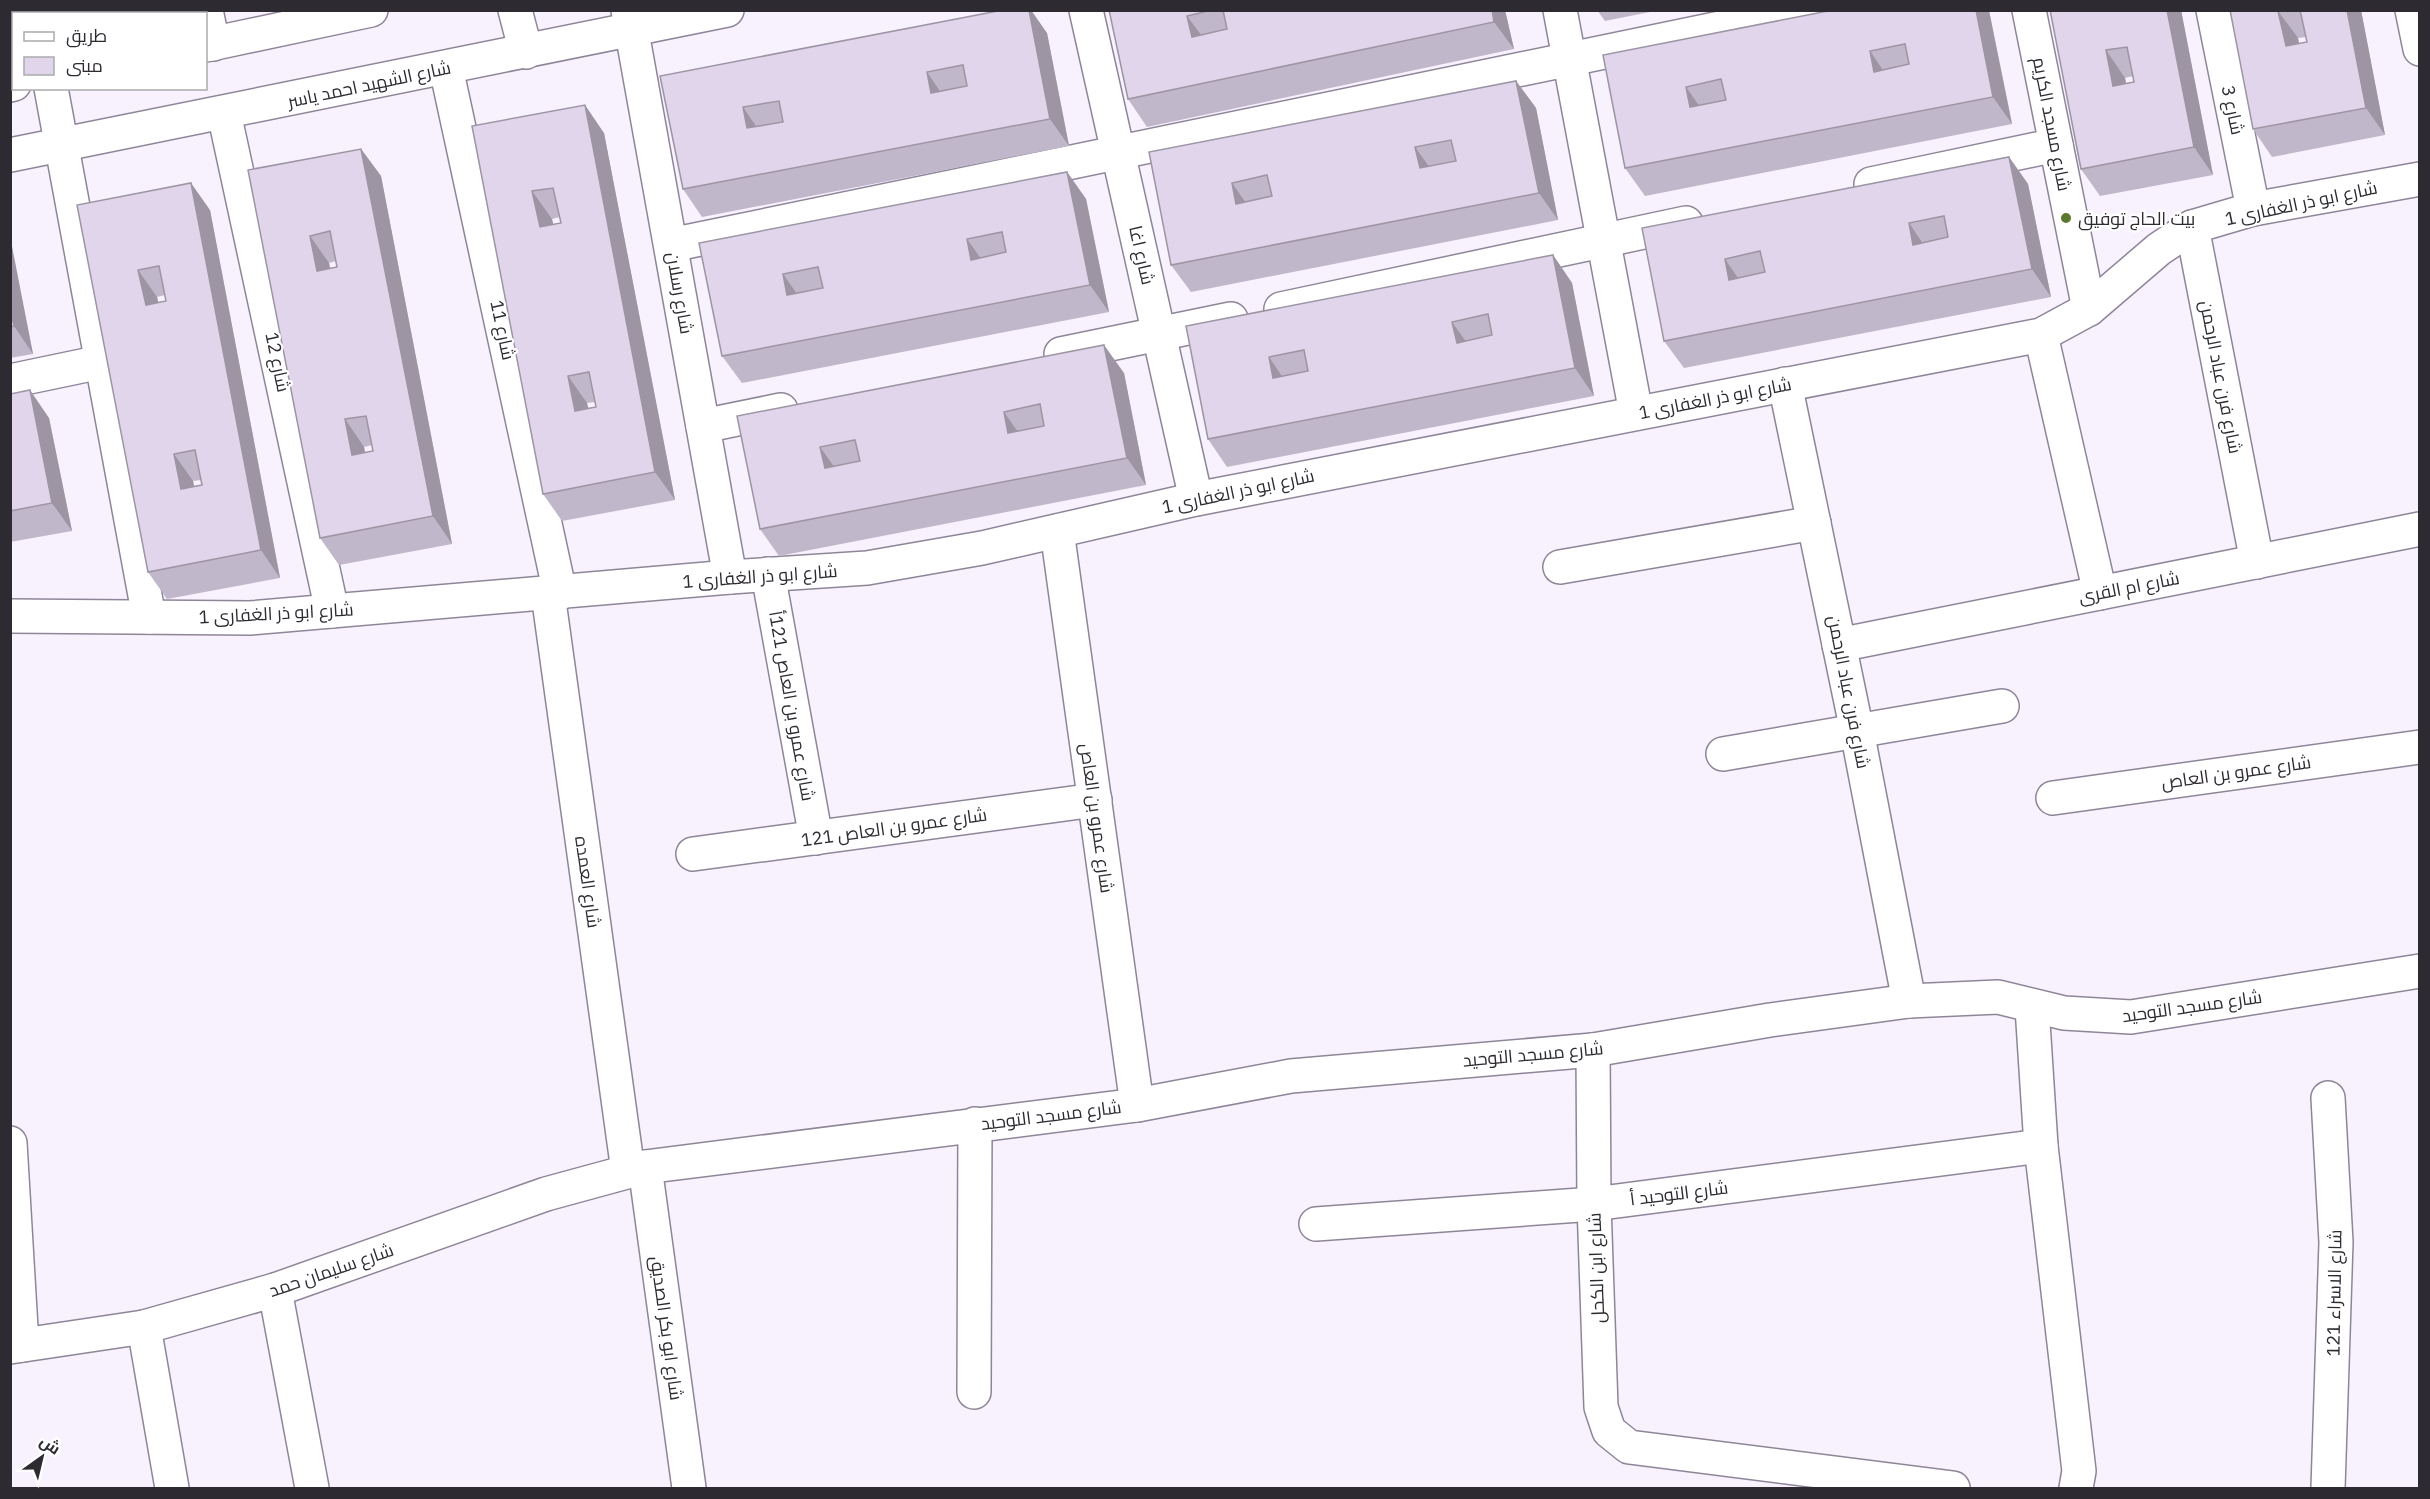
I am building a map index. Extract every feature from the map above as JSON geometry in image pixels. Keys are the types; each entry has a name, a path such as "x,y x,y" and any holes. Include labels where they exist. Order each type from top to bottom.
{"street":[{"path":"207,22 209,45 371,10"},
{"path":"515,10 526,52"},
{"name":"شارع الشهيد احمد ياسر","path":"10,155 526,52 631,20 727,10"},
{"name":"شارع اغا","path":"1086,10 1196,499"},
{"path":"1560,10 1636,413"},
{"path":"671,245 1118,150 1807,10"},
{"name":"شارع مسجد الكريم","path":"2029,10 2089,309"},
{"name":"شارع 3","path":"2212,10 2253,209"},
{"name":"شارع رسلان","path":"631,20 730,577"},
{"name":"شارع 11","path":"446,68 554,593"},
{"path":"51,90 149,618"},
{"name":"شارع 12","path":"224,113 332,611"},
{"path":"1847,189 2056,145"},
{"name":"شارع ابو ذر الغفارى 1","path":"10,616 250,618 730,577 867,568 1057,531 1196,499 2041,334 2089,309 2159,249 2192,227 2253,209 2420,179"},
{"path":"1031,360 1719,216"},
{"name":"شارع فرن عباد الرحمن","path":"2192,227 2257,562"},
{"path":"2041,334 2100,593"},
{"path":"10,381 101,362"},
{"name":"شارع فرن عباد الرحمن","path":"1785,384 1857,731 1909,1001"},
{"path":"703,426 809,405"},
{"path":"1560,567 1814,523"},
{"name":"شارع ام القرى","path":"1839,645 2420,529"},
{"name":"شارع عمرو بن العاص","path":"1057,531 1137,1105"},
{"name":"شارع عمرو بن العاص 121أ","path":"768,574 816,838"},
{"name":"شارع العمده","path":"554,593 636,1169"},
{"path":"1722,754 2002,706"},
{"name":"شارع عمرو بن العاص","path":"2053,798 2420,747"},
{"name":"شارع عمرو بن العاص 121","path":"693,854 1095,800"},
{"name":"شارع مسجد التوحيد","path":"636,1169 1137,1105 1291,1076 1593,1050 1770,1020 1909,1001 1998,997 2032,1007 2097,1017 2131,1017 2420,971"},
{"path":"2032,1007 2041,1146 2079,1471 2076,1488"},
{"name":"شارع ابن الكحل","path":"1593,1050 1594,1204 1601,1407 1609,1431 1629,1447 1953,1488"},
{"name":"شارع الاسراء 121","path":"2328,1098 2336,1242 2328,1488"},
{"path":"974,1392 975,1124"},
{"path":"10,1143 16,1346"},
{"name":"شارع التوحيد أ","path":"1316,1224 1594,1204 2041,1146"},
{"name":"شارع سليمان حمد","path":"16,1346 144,1327 275,1290 480,1216 636,1169"},
{"name":"شارع ابو بكر الصديق","path":"636,1169 689,1488"},
{"path":"275,1290 312,1488"},
{"path":"144,1327 172,1488"}],"building":[{"path":"1003,10 1029,10 1050,119 683,189 660,76","holes":["963,65 967,86 931,93 927,72","779,101 783,122 747,128 743,107"]},
{"path":"1109,10 1212,10 1187,16 1192,37 1227,29 1223,10 1492,10 1494,22 1128,99"},
{"path":"1833,10 1976,10 1993,97 1625,168 1603,55","holes":["1905,44 1909,64 1874,72 1870,51","1721,79 1726,100 1690,107 1686,87"]},
{"path":"2050,10 2167,10 2194,147 2081,169","holes":["2127,47 2134,82 2113,86 2106,50"]},
{"path":"2230,10 2281,10 2278,11 2286,46 2307,42 2300,10 2347,10 2366,108 2253,129"},
{"path":"1516,81 1539,193 1171,265 1149,152","holes":["1451,140 1456,161 1420,168 1415,147","1267,175 1272,196 1236,204 1232,183"]},
{"path":"585,105 655,472 543,494 472,126","holes":["553,188 561,223 540,227 532,191","589,372 596,407 575,411 568,376"]},
{"path":"361,149 433,516 320,538 248,170","holes":["330,231 337,267 317,271 310,236","366,416 373,451 352,455 345,419"]},
{"path":"2009,157 2032,269 1664,341 1642,228","holes":["1944,216 1948,237 1913,245 1909,223","1760,251 1765,272 1729,280 1725,259"]},
{"path":"1067,172 1090,285 722,356 699,243","holes":["1002,232 1006,252 971,260 967,239","818,267 823,288 787,295 783,274"]},
{"path":"191,183 261,550 148,572 77,205","holes":["159,266 166,301 146,305 138,270","195,450 202,485 181,489 174,454"]},
{"path":"1553,255 1575,368 1208,439 1186,326","holes":["1488,314 1492,335 1457,343 1452,322","1304,350 1308,371 1273,378 1269,357"]},
{"path":"10,309 14,326 10,327"},
{"path":"1104,345 1127,458 760,529 737,416","holes":["1040,404 1044,426 1008,433 1004,412","855,440 860,461 825,468 820,447"]},
{"path":"30,390 52,503 10,511 10,394"}],"place":[{"name":"بيت الحاج توفيق","path":"2066,218"}]}
